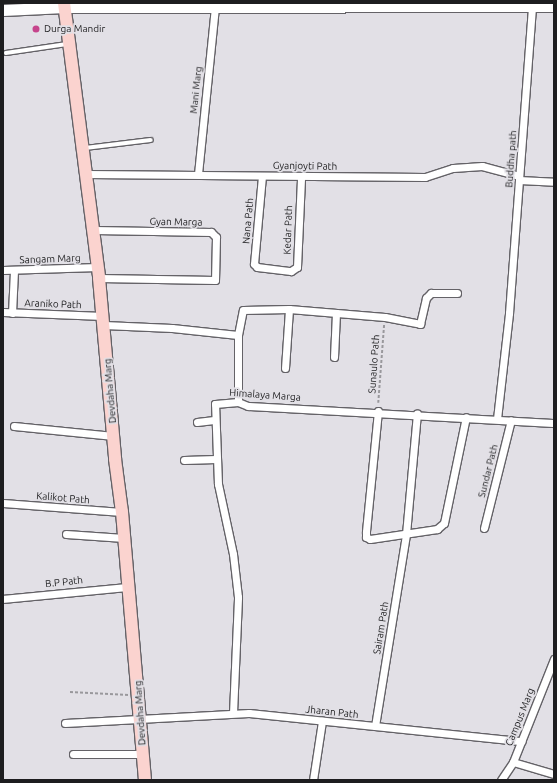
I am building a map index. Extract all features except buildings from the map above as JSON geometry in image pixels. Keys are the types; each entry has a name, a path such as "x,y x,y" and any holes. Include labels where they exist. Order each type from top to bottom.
{"main road":[{"path":"3,10 65,5 156,5 215,8 513,4 550,5"},
{"name":"Devdaha Marg","path":"65,5 94,230 122,512 139,696 145,780"}],"street":[{"name":"Buddha path","path":"497,419 509,313 532,5"},
{"name":"Mani Marg","path":"198,174 215,8"},
{"name":"Gyanjoyti Path","path":"87,174 198,174 301,178 425,177 453,168 482,166 519,178 554,182"},
{"name":"Nana Path","path":"257,267 254,258 262,176"},
{"name":"Kedar Path","path":"257,267 291,271 297,267 301,178"},
{"name":"Gyan Marga","path":"94,230 211,232 216,237 215,280 98,272"},
{"name":"Sangam Marg","path":"3,270 98,272"},
{"path":"12,313 14,270"},
{"path":"238,402 238,335 243,310 289,309 385,317 420,324 426,298 431,293 457,293"},
{"path":"285,368 289,309"},
{"name":"Araniko Path","path":"3,312 103,320 238,335"},
{"path":"334,357 336,313"},
{"name":"Himalaya Marga","path":"233,713 238,597 233,554 225,514 220,504 214,420 215,404 238,402 248,406 378,411 554,422"},
{"path":"378,411 366,537 370,539 438,529 444,523 466,417"},
{"name":"Sairam Path","path":"375,726 406,534 417,414"},
{"path":"197,422 214,420"},
{"name":"Sundar Path","path":"484,528 511,420"},
{"path":"14,426 114,436"},
{"path":"184,460 216,459"},
{"name":"Kalikot Path","path":"3,502 122,512"},
{"path":"66,534 124,538"},
{"name":"B.P Path","path":"3,598 128,587"},
{"name":"Campus Marg","path":"501,780 513,762 554,659"},
{"name":"Jharan Path","path":"65,723 141,720 233,713 522,741"},
{"path":"313,780 322,721"},
{"path":"73,754 143,754"},
{"path":"513,762 554,774"}],"lane":[{"path":"6,53 71,44"},
{"path":"84,148 151,140"}],"path":[{"name":"Sunaulo Path","path":"378,411 385,317"},
{"path":"70,692 139,696"}],"place":[{"name":"Durga Mandir","path":"36,29"}]}
